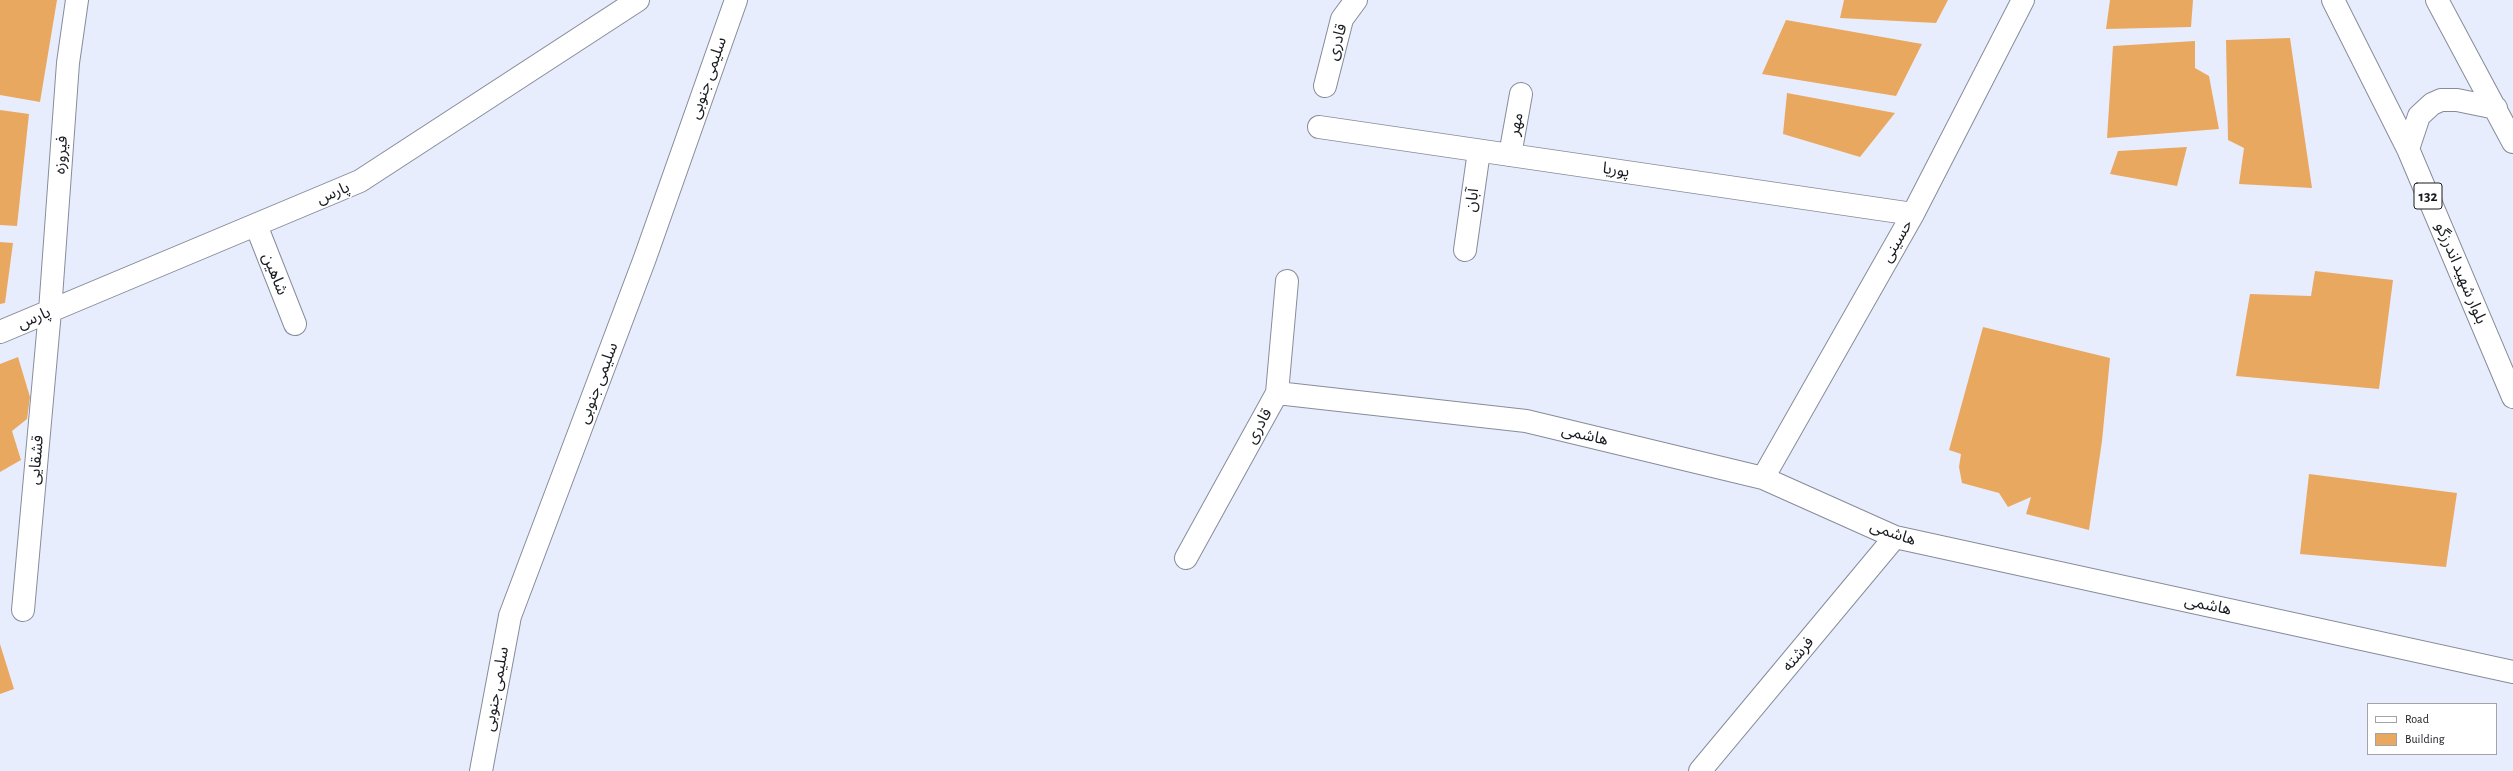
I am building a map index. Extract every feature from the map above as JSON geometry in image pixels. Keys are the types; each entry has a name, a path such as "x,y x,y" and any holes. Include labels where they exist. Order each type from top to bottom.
{"street":[{"name":"فیروزه","path":"50,311 68,63 77,0"},
{"name":"پارس","path":"0,332 360,181 638,0"},
{"name":"سلیمی جنوبی","path":"482,771 510,616 645,258 736,0"},
{"name":"قادری","path":"1326,86 1342,19 1356,0"},
{"name":"حسینی","path":"1763,478 1913,214 2023,0"},
{"name":"بلوار شهید اندرزگو","path":"2333,0 2408,149 2513,397"},
{"path":"2437,0 2513,142"},
{"name":"مهر","path":"1510,155 1521,94"},
{"path":"2408,149 2419,116 2432,104 2441,100 2457,100 2496,108"},
{"name":"پوریا","path":"1319,127 1913,214"},
{"name":"آبان","path":"1465,250 1479,150"},
{"name":"شاهین","path":"256,225 295,324"},
{"name":"قادری","path":"1186,558 1277,392 1287,281"},
{"name":"قشقایی","path":"23,610 50,311"},
{"name":"هاشمی","path":"1277,392 1526,421 1763,478 1895,537 2513,672"},
{"name":"فرشته","path":"1700,771 1895,537"}],"building":[{"path":"0,0 57,0 40,102 0,95"},
{"path":"1844,0 1948,0 1936,23 1840,18"},
{"path":"2110,0 2193,0 2191,27 2106,29"},
{"path":"1786,20 1922,44 1896,96 1762,74"},
{"path":"2290,38 2312,188 2239,184 2244,148 2228,140 2226,40"},
{"path":"2195,41 2195,68 2209,76 2219,129 2107,138 2113,46"},
{"path":"1787,93 1895,113 1860,157 1783,134"},
{"path":"0,110 29,114 17,226 0,225"},
{"path":"2187,147 2177,186 2110,174 2118,151"},
{"path":"0,242 13,243 5,303 0,304"},
{"path":"2315,271 2393,280 2379,389 2236,376 2250,294 2311,296"},
{"path":"1983,327 2110,358 2102,441 2089,530 2026,514 2031,497 2008,507 1999,493 1962,483 1959,467 1961,454 1949,450"},
{"path":"18,357 30,397 27,419 12,431 21,460 0,472 0,364"},
{"path":"2309,474 2457,493 2446,567 2300,554"},
{"path":"0,644 14,689 0,694"}]}
